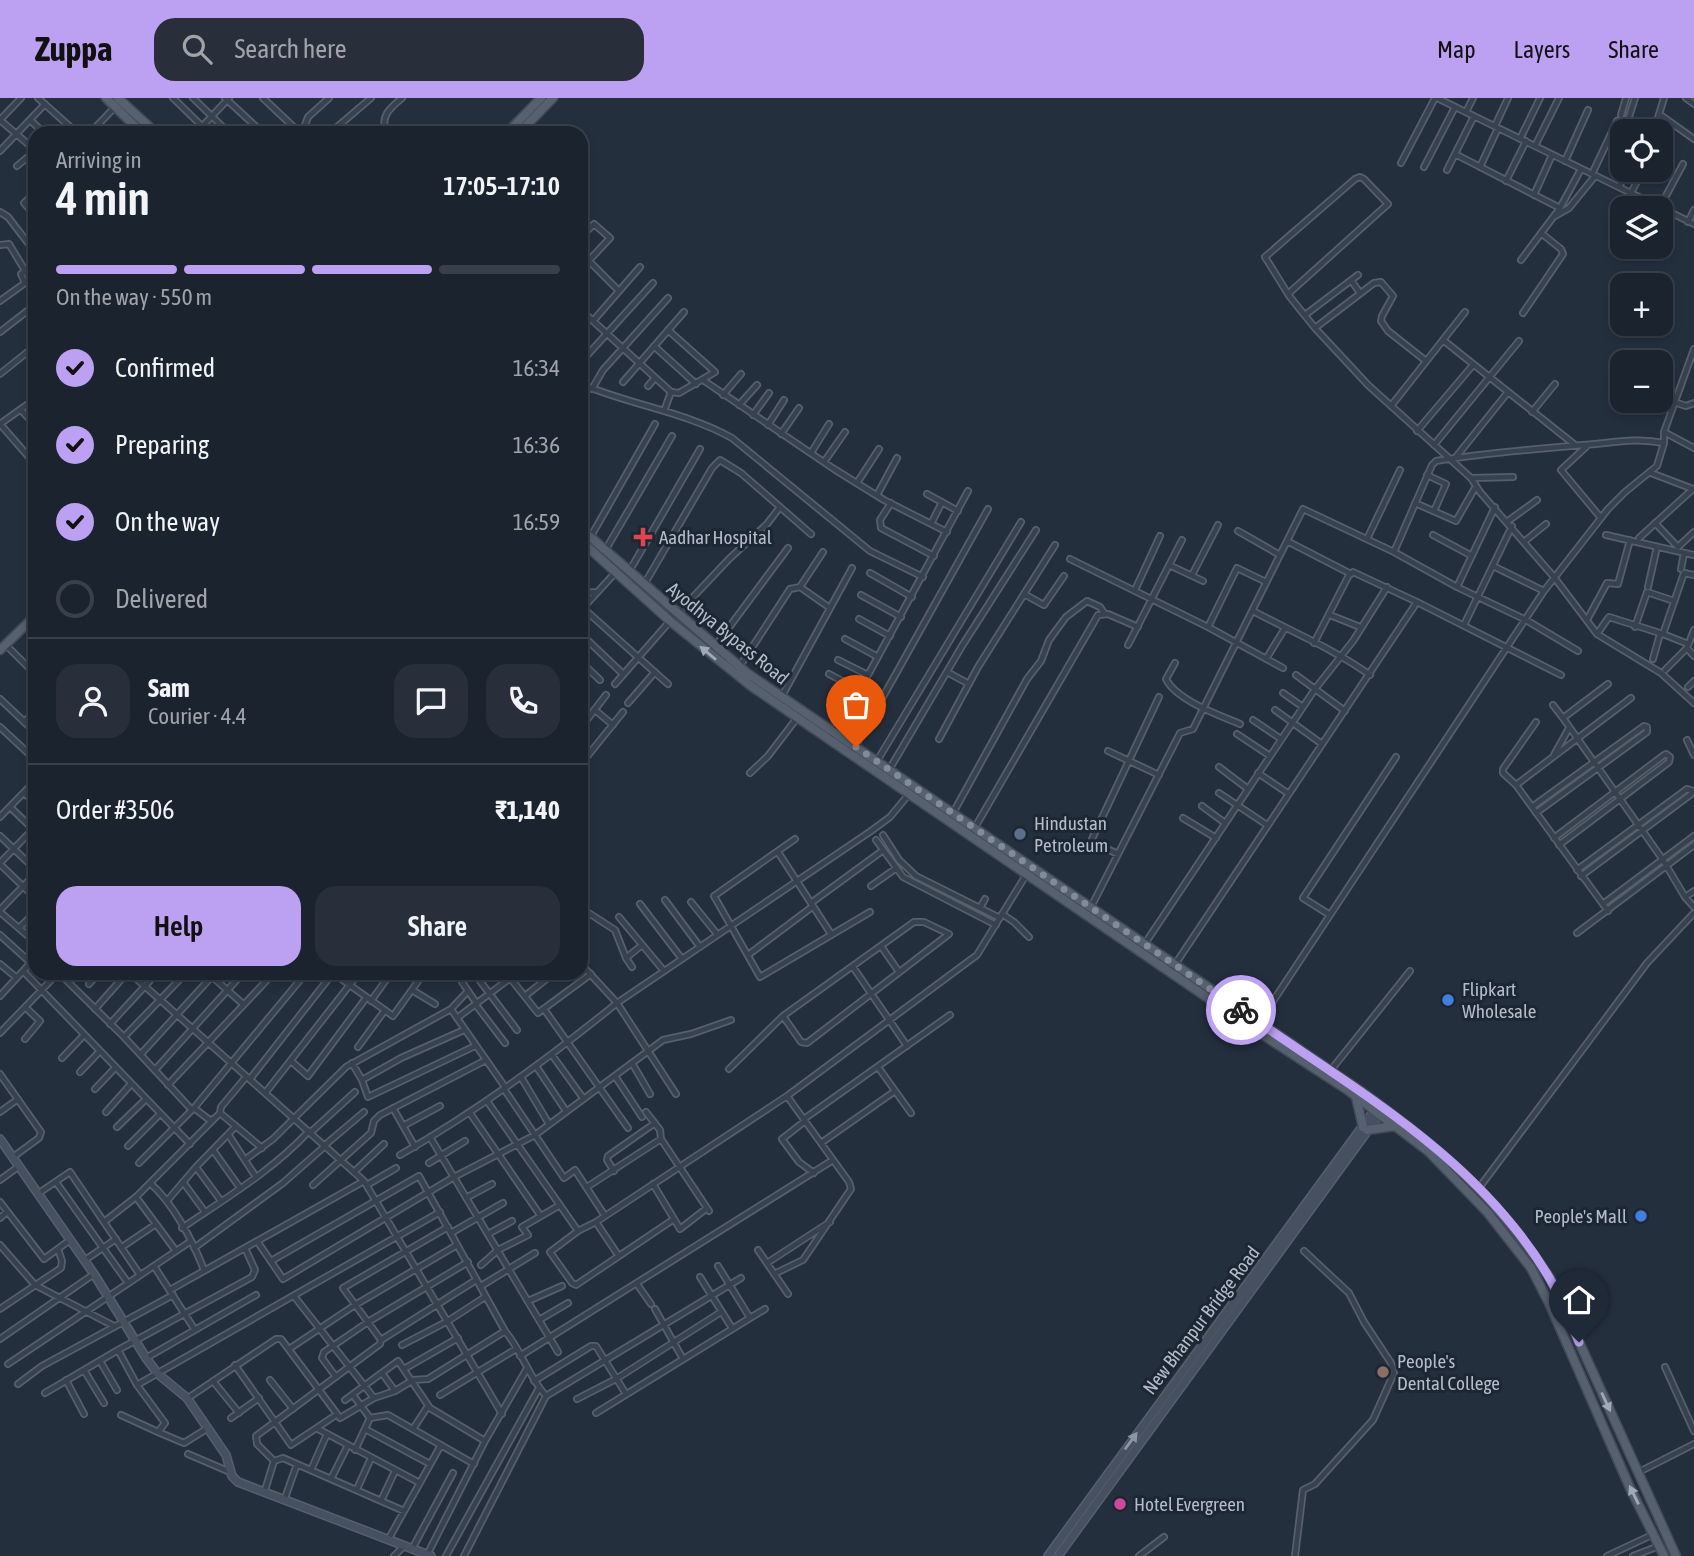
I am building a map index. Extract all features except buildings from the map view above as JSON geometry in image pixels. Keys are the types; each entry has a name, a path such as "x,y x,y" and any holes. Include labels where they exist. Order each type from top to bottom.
{"main road":[{"path":"514,126 541,98"},
{"path":"526,126 553,98"},
{"path":"115,101 136,126"},
{"path":"115,101 147,126"},
{"name":"Ayodhya Bypass Road","path":"588,542 606,549 740,667 831,735 882,768 914,794 1144,945 1172,968 1356,1097 1379,1109 1395,1126 1435,1152 1531,1268 1630,1488 1664,1556"},
{"name":"Ayodhya Bypass Road","path":"588,543 615,573 720,663 797,718 831,735"},
{"path":"3,647 28,623"},
{"name":"Ayodhya Bypass Road","path":"914,794 953,814 1027,874 1331,1071 1479,1188 1529,1247 1551,1280 1676,1556"},
{"path":"1356,1097 1365,1128 1395,1126"},
{"path":"1483,1208 1491,1200"},
{"path":"1657,1540 1667,1535"}],"street":[{"path":"21,98 0,120 28,144"},
{"path":"38,98 69,126"},
{"path":"173,98 202,126 227,99 256,126"},
{"path":"193,98 222,126"},
{"path":"263,98 293,126"},
{"path":"304,126 309,117 328,98"},
{"path":"338,126 371,98"},
{"path":"384,126 388,110 402,98"},
{"path":"1401,163 1436,98 1637,196"},
{"path":"1466,112 1473,98"},
{"path":"1480,167 1508,98"},
{"path":"1506,181 1540,98"},
{"path":"1535,146 1559,98"},
{"path":"1620,115 1626,98"},
{"path":"1635,98 1628,120 1654,131 1664,98"},
{"path":"1686,98 1694,104"},
{"path":"95,126 115,101"},
{"path":"0,151 45,104"},
{"path":"1424,167 1455,107"},
{"path":"1565,161 1588,110"},
{"path":"1659,114 1694,139"},
{"path":"1447,170 1474,116"},
{"path":"30,120 36,126"},
{"path":"1555,216 1566,211 1594,175 1610,137"},
{"path":"1455,154 1560,208"},
{"path":"1534,195 1552,155"},
{"path":"17,166 28,156"},
{"path":"1667,196 1684,164"},
{"path":"1521,260 1555,216 1581,169"},
{"path":"1288,294 1388,204 1364,179 1356,179 1265,257 1288,294 1315,328 1391,406 1434,445 1454,458 1525,541 1597,634 1661,673 1694,702"},
{"path":"1619,187 1621,182"},
{"path":"1631,193 1637,182"},
{"path":"1673,214 1691,223 1694,210"},
{"path":"0,212 8,217 28,243"},
{"path":"588,230 594,224 610,238 588,260 618,290"},
{"path":"1523,313 1563,254 1561,249 1541,233"},
{"path":"0,245 9,244 28,275"},
{"path":"593,321 640,267"},
{"path":"0,302 25,283 21,274 26,271"},
{"path":"1305,315 1358,275"},
{"path":"1351,280 1360,293"},
{"path":"1315,328 1378,281 1392,293 1392,300 1382,316 1384,326 1426,361"},
{"path":"588,354 653,283"},
{"path":"592,389 598,376 668,298"},
{"path":"0,332 28,310"},
{"path":"623,382 684,312"},
{"path":"1391,406 1465,312"},
{"path":"588,316 671,392 679,393 715,372 668,330"},
{"path":"1443,340 1576,446"},
{"path":"1434,445 1518,341"},
{"path":"654,346 696,384"},
{"path":"1259,1022 1554,577 1625,492 1657,466 1664,443 1664,432 1694,349"},
{"path":"0,374 28,352"},
{"path":"1417,430 1473,365"},
{"path":"723,395 741,374"},
{"path":"648,386 655,378"},
{"path":"703,380 857,483 947,532"},
{"path":"1532,412 1555,384"},
{"path":"739,405 757,385"},
{"path":"588,387 712,427 732,438 870,551 923,577"},
{"path":"664,411 671,392"},
{"path":"1454,458 1508,392"},
{"path":"753,415 769,393"},
{"path":"768,425 784,400"},
{"path":"1674,402 1686,406 1694,402"},
{"path":"28,405 0,424 28,456"},
{"path":"781,434 799,408"},
{"path":"21,410 28,418"},
{"path":"588,538 655,424"},
{"path":"811,453 829,424"},
{"path":"824,462 845,432"},
{"path":"1664,432 1694,448"},
{"path":"606,549 672,436"},
{"path":"1394,552 1427,475 1436,461 1633,439 1664,443"},
{"path":"1588,444 1561,470 1601,519"},
{"path":"630,571 700,449"},
{"path":"857,483 879,449"},
{"path":"877,495 897,458"},
{"path":"645,584 712,468 720,460 741,472 811,534"},
{"path":"1367,539 1400,470"},
{"path":"1639,538 1694,489 1651,473"},
{"path":"1427,475 1446,484 1434,511"},
{"path":"1471,478 1513,477"},
{"path":"1415,503 1456,521 1476,486"},
{"path":"831,735 901,617 968,491"},
{"path":"927,494 958,511"},
{"path":"1464,625 1510,524 1537,500"},
{"path":"931,524 942,502"},
{"path":"891,503 880,520 881,528 934,556"},
{"path":"615,684 670,621 729,559 767,524 780,507"},
{"path":"1457,587 1495,508"},
{"path":"854,751 988,509"},
{"path":"1090,908 1180,733 1193,729 1303,509 1526,620 1578,652"},
{"path":"882,768 1021,522"},
{"path":"1656,523 1678,547 1694,532"},
{"path":"1525,541 1546,524"},
{"path":"1192,575 1218,525"},
{"path":"882,768 947,672 1036,530"},
{"path":"1238,531 1280,555"},
{"path":"1606,535 1694,555"},
{"path":"1135,590 1160,536"},
{"path":"1433,536 1472,556"},
{"path":"1128,645 1182,540"},
{"path":"1587,620 1606,583 1618,584 1630,540"},
{"path":"1287,541 1351,573 1387,587 1561,675"},
{"path":"939,739 969,684 1055,545"},
{"path":"1648,587 1657,547"},
{"path":"716,646 788,548"},
{"path":"740,667 790,589 800,587 823,552"},
{"path":"1681,569 1684,553"},
{"path":"1070,559 1208,627 1283,668"},
{"path":"588,603 622,563"},
{"path":"1169,565 1203,580"},
{"path":"1493,566 1544,591"},
{"path":"781,697 852,568"},
{"path":"1208,627 1237,568 1266,582"},
{"path":"870,573 912,597"},
{"path":"1314,643 1351,573"},
{"path":"1653,659 1684,573 1694,575"},
{"path":"1024,594 1044,605 1064,576"},
{"path":"800,587 830,608"},
{"path":"1144,945 1281,739 1387,587"},
{"path":"588,593 598,592"},
{"path":"1635,627 1647,592 1674,601"},
{"path":"860,596 901,617"},
{"path":"953,814 1023,687 1041,661 1049,640 1066,618 1087,601 1100,607 1104,613 1138,627"},
{"path":"1172,968 1417,602"},
{"path":"1253,611 1341,655 1370,675"},
{"path":"972,832 1098,615 1104,613"},
{"path":"588,614 668,684"},
{"path":"1330,615 1360,627"},
{"path":"1597,634 1609,618 1661,634 1688,646 1694,656"},
{"path":"859,619 890,636"},
{"path":"1266,659 1285,628"},
{"path":"1665,670 1688,646 1694,629"},
{"path":"845,639 878,657"},
{"path":"588,641 623,674"},
{"path":"3,647 28,668"},
{"path":"838,660 868,675"},
{"path":"1175,663 1167,676 1167,682 1174,690 1203,708 1240,724"},
{"path":"588,669 600,680"},
{"path":"628,703 654,672"},
{"path":"947,672 969,684"},
{"path":"829,674 859,690"},
{"path":"1296,676 1345,711"},
{"path":"1688,687 1694,681"},
{"path":"1563,718 1608,684"},
{"path":"1283,692 1303,707"},
{"path":"588,719 606,695"},
{"path":"1118,854 1091,840 1159,697"},
{"path":"1516,785 1631,698"},
{"path":"0,699 28,726"},
{"path":"1553,705 1694,907"},
{"path":"595,710 613,725"},
{"path":"1275,710 1322,744"},
{"path":"588,755 623,712"},
{"path":"24,722 28,718"},
{"path":"750,773 768,756 797,718"},
{"path":"1253,720 1281,739"},
{"path":"1536,722 1503,769 1503,774 1516,785 1608,911"},
{"path":"1532,807 1595,765 1647,732 1647,727 1644,726 1595,765 1536,814"},
{"path":"0,727 28,752"},
{"path":"1553,757 1569,728"},
{"path":"1237,734 1270,756"},
{"path":"1687,740 1694,755"},
{"path":"1108,751 1159,775"},
{"path":"1554,838 1664,755 1670,757 1669,762 1559,845"},
{"path":"1330,915 1303,898 1396,757"},
{"path":"1219,767 1248,789"},
{"path":"1258,773 1289,794"},
{"path":"0,817 28,789"},
{"path":"1577,870 1687,789 1691,789 1690,795 1581,876"},
{"path":"24,793 28,797"},
{"path":"1219,793 1267,825"},
{"path":"400,1155 470,1113 552,1055 617,1003 871,831 914,794"},
{"path":"1202,806 1225,823"},
{"path":"10,807 28,824"},
{"path":"1183,818 1216,838"},
{"path":"28,835 0,864 28,891"},
{"path":"883,835 899,860 915,875 1014,922 1029,937"},
{"path":"0,836 28,865"},
{"path":"1603,904 1694,836"},
{"path":"794,839 714,896 760,977 870,912"},
{"path":"876,840 903,877 996,925"},
{"path":"1577,933 1694,845"},
{"path":"748,956 883,850"},
{"path":"778,852 831,934"},
{"path":"870,886 895,869"},
{"path":"674,1219 576,1285 550,1252 578,1231 596,1222 787,1096 977,955 1027,874"},
{"path":"914,883 915,875"},
{"path":"28,880 0,911 28,936"},
{"path":"1685,897 1694,891"},
{"path":"980,908 985,899"},
{"path":"665,900 700,947"},
{"path":"691,902 717,935"},
{"path":"640,904 682,959"},
{"path":"588,913 615,930 632,967"},
{"path":"1479,1188 1647,963 1694,913"},
{"path":"19,928 28,919"},
{"path":"615,930 621,919 664,971"},
{"path":"729,1069 783,1016 918,921 948,932 948,935 804,1043 783,1016"},
{"path":"0,935 28,956"},
{"path":"626,958 642,945"},
{"path":"881,947 899,972"},
{"path":"0,964 17,978"},
{"path":"0,996 28,966"},
{"path":"853,967 907,1046"},
{"path":"23,971 28,976"},
{"path":"588,971 617,1003 676,1094"},
{"path":"1331,1071 1410,971"},
{"path":"32,980 190,1144"},
{"path":"0,1033 52,980"},
{"path":"66,980 193,1109 211,1121 220,1113"},
{"path":"89,984 92,980"},
{"path":"95,1009 122,980"},
{"path":"137,980 295,1117 365,1183 502,1413"},
{"path":"110,1024 151,980"},
{"path":"124,1037 179,980"},
{"path":"141,1054 207,980"},
{"path":"218,980 243,1004"},
{"path":"155,1070 236,980"},
{"path":"168,1085 267,980"},
{"path":"139,1163 193,1109 300,980"},
{"path":"104,1222 136,1197 220,1113 221,1107 327,980"},
{"path":"342,980 393,1016 420,980"},
{"path":"266,1092 354,980"},
{"path":"291,1061 308,1076 385,980"},
{"path":"464,980 462,982 476,1004 505,1042"},
{"path":"478,980 517,1030"},
{"path":"457,1018 510,980"},
{"path":"512,980 538,1013 583,980"},
{"path":"525,996 545,980"},
{"path":"412,990 435,1004"},
{"path":"246,1158 262,1148 352,1063 451,1009 468,991"},
{"path":"24,1007 40,1021 25,1039"},
{"path":"451,1009 564,1178 575,1170 605,1216"},
{"path":"544,1009 628,1128"},
{"path":"358,1048 385,1010"},
{"path":"814,1173 799,1162 782,1139 804,1120 950,1016"},
{"path":"257,1241 284,1279 454,1177 501,1155 535,1135 666,1039 691,1034 732,1020"},
{"path":"362,1080 401,1058 464,1030"},
{"path":"62,1058 84,1035"},
{"path":"352,1063 368,1097 475,1046"},
{"path":"80,1072 99,1052"},
{"path":"552,1055 583,1098"},
{"path":"313,1185 371,1133 377,1118 486,1060"},
{"path":"632,1063 650,1094"},
{"path":"536,1066 566,1111"},
{"path":"878,1067 911,1112"},
{"path":"95,1089 115,1068"},
{"path":"0,1074 41,1132 39,1138 13,1157"},
{"path":"615,1076 660,1130 662,1139 708,1209 680,1229 653,1184"},
{"path":"521,1077 549,1125"},
{"path":"106,1112 131,1084"},
{"path":"821,1143 895,1091"},
{"path":"182,1228 293,1148 355,1092"},
{"path":"775,1274 803,1261 851,1189 834,1160 787,1096"},
{"path":"0,1104 2,1111 18,1100"},
{"path":"117,1127 146,1100"},
{"path":"487,1101 578,1231"},
{"path":"403,1126 440,1106"},
{"path":"393,1108 415,1147"},
{"name":"New Bhanpur Bridge Road","path":"1048,1556 1379,1109"},
{"path":"194,1248 283,1184 364,1112"},
{"path":"220,1113 262,1148"},
{"path":"470,1113 540,1215"},
{"path":"128,1146 160,1114"},
{"path":"614,1171 607,1160 608,1156 655,1123"},
{"path":"167,1201 236,1126"},
{"name":"New Bhanpur Bridge Road","path":"1058,1556 1365,1128"},
{"path":"228,1134 256,1177"},
{"path":"430,1138 558,1352"},
{"path":"0,1139 71,1239 146,1358 158,1374 187,1398 208,1428 226,1455 230,1472 238,1482 265,1490 429,1555 485,1441 526,1370"},
{"path":"587,1187 662,1139"},
{"path":"429,1163 465,1141"},
{"path":"354,1172 384,1144"},
{"path":"213,1150 240,1188"},
{"path":"520,1356 834,1160"},
{"path":"0,1180 19,1166"},
{"path":"196,1167 221,1201"},
{"path":"18,1384 29,1374 123,1321 205,1270 396,1168"},
{"path":"39,1194 70,1172 140,1275"},
{"path":"271,1261 419,1176 526,1370 546,1396"},
{"path":"56,1182 128,1283"},
{"path":"183,1182 205,1212"},
{"path":"150,1183 164,1195 205,1270"},
{"path":"466,1198 492,1184"},
{"path":"136,1197 176,1251"},
{"path":"0,1202 44,1259 71,1239"},
{"path":"381,1340 343,1288 503,1203"},
{"path":"481,1265 498,1250 528,1235 522,1227 560,1205"},
{"path":"0,1217 8,1212"},
{"path":"137,1385 440,1212"},
{"path":"488,1234 512,1221"},
{"path":"596,1222 618,1255"},
{"path":"767,1263 831,1222"},
{"path":"122,1247 156,1224"},
{"path":"85,1260 116,1239"},
{"path":"8,1364 191,1241"},
{"path":"0,1245 35,1285 114,1326"},
{"path":"289,1349 355,1305 457,1245"},
{"path":"45,1393 184,1312 254,1275 255,1270 245,1248"},
{"path":"0,1309 61,1268 58,1249"},
{"path":"758,1250 788,1294"},
{"path":"1296,1556 1303,1490 1315,1484 1365,1429 1377,1412 1394,1373 1391,1363 1349,1293 1304,1251"},
{"path":"481,1286 535,1253"},
{"path":"336,1377 322,1358 324,1352 368,1322 468,1262"},
{"path":"154,1266 195,1330"},
{"path":"718,1266 750,1318"},
{"path":"0,1329 2,1337 94,1274"},
{"path":"701,1277 732,1328"},
{"path":"464,1556 546,1396 741,1278"},
{"path":"274,1461 255,1440 256,1436 380,1344 381,1340 477,1280"},
{"path":"637,1284 651,1304"},
{"path":"528,1301 562,1286"},
{"path":"146,1358 256,1295"},
{"path":"295,1296 374,1398"},
{"path":"402,1345 448,1321 485,1297"},
{"path":"539,1320 568,1303"},
{"path":"655,1309 683,1359"},
{"path":"596,1413 765,1309"},
{"path":"577,1399 616,1379 722,1312"},
{"path":"187,1398 276,1339 281,1339 340,1418 374,1398 395,1391 412,1381 428,1378 505,1331"},
{"path":"404,1369 457,1338"},
{"path":"534,1381 591,1346 596,1346 626,1394"},
{"path":"440,1395 516,1349"},
{"path":"118,1350 137,1385 165,1423 158,1432"},
{"path":"100,1361 117,1390"},
{"path":"345,1400 398,1361 428,1406 485,1441"},
{"path":"235,1366 291,1445 336,1415"},
{"path":"1665,1367 1694,1432"},
{"path":"84,1370 104,1403"},
{"path":"382,1373 395,1391"},
{"path":"66,1380 84,1414"},
{"path":"271,1380 293,1409"},
{"path":"213,1381 239,1413"},
{"path":"446,1556 539,1388"},
{"path":"352,1395 370,1418"},
{"path":"231,1418 259,1398"},
{"path":"414,1429 428,1406"},
{"path":"121,1415 184,1443 208,1428"},
{"path":"370,1418 388,1415 474,1464"},
{"path":"355,1450 370,1418"},
{"path":"318,1429 420,1483"},
{"path":"365,1429 430,1464"},
{"path":"311,1470 327,1434"},
{"path":"1639,1472 1694,1444"},
{"path":"388,1540 441,1445"},
{"path":"331,1479 348,1446"},
{"path":"188,1454 230,1472"},
{"path":"274,1461 283,1458 404,1511"},
{"path":"357,1489 370,1458"},
{"path":"265,1490 274,1461"},
{"path":"285,1498 296,1464"},
{"path":"381,1501 395,1471"},
{"path":"412,1549 453,1473"},
{"path":"1139,1556 1164,1536"},
{"path":"1607,1556 1657,1540"},
{"path":"1633,1556 1657,1540"},
{"path":"394,1556 404,1546"}],"way so far":[{"path":"856,747 1241,1010"}],"place":[{"name":"Aadhar Hospital","path":"643,537"},
{"name":"Hindustan Petroleum","path":"1020,834"},
{"name":"Flipkart Wholesale","path":"1448,1000"},
{"name":"People's Mall","path":"1641,1216"},
{"name":"People's Dental College","path":"1383,1372"},
{"name":"Hotel Evergreen","path":"1120,1504"}],"route":[{"path":"1241,1010 1386,1109 1461,1170 1491,1200 1529,1247 1551,1280 1579,1342"}]}
